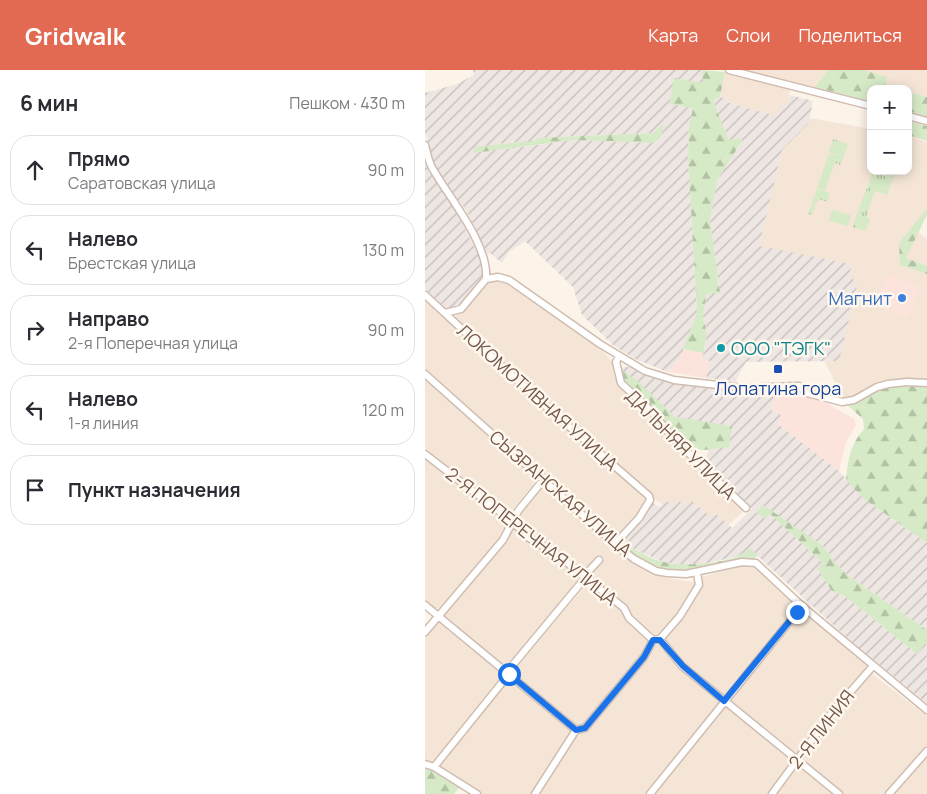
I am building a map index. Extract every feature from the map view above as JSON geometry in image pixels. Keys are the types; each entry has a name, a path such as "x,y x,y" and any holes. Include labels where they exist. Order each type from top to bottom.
{"street":[{"path":"730,70 867,105"},
{"path":"912,117 927,121"},
{"path":"425,145 433,169 461,210 487,264 486,279 461,309 445,313"},
{"path":"486,279 498,277 509,280 619,356 645,371 674,380 744,388 799,386 807,393 842,402 854,400 877,387 888,384 907,382 927,383"},
{"name":"ЛОКОМОТИВНАЯ УЛИЦА","path":"425,295 543,403 649,496 651,500 639,518 615,544"},
{"name":"ДАЛЬНЯЯ УЛИЦА","path":"619,356 616,362 621,383 652,412 674,439 746,508"},
{"name":"СЫЗРАНСКАЯ УЛИЦА","path":"425,374 615,544 656,571 676,574 697,572 742,562 755,563 802,606 927,710"},
{"name":"2-Я ПОПЕРЕЧНАЯ УЛИЦА","path":"425,454 513,522 534,542 555,553 624,608 629,618 683,666 839,794"},
{"path":"425,632 503,540 518,511 544,479"},
{"path":"434,767 599,560"},
{"path":"535,794 576,730 585,728 656,640 680,616 699,585 697,572"},
{"path":"425,605 576,730"},
{"path":"650,794 802,606"},
{"name":"2-Я ЛИНИЯ","path":"771,794 873,666"},
{"path":"889,794 927,751"},
{"path":"425,764 434,767 477,794"}],"shaded area":[{"path":"473,70 702,70 704,83 669,104 693,107 689,126 688,156 697,313 680,358 668,372 635,359 613,345 582,315 573,287 525,241 509,252 502,263 490,253 488,254 466,210 441,178 434,164 425,132 425,93 457,84 474,75","holes":["664,124 654,143 574,140 507,149 498,144 537,140 537,138 653,133"]},
{"path":"738,70 927,70 927,118 912,114 912,85 867,85 867,102"},
{"path":"725,72 790,89 788,105 784,104 776,116 729,103 727,99 720,97"},
{"path":"790,95 813,101 809,123 782,150 759,246 851,264 850,274 857,286 839,361 746,362 735,382 706,378 710,361 702,360 707,334 703,317 706,294 721,292 717,282 718,276 710,220 717,180 742,141 729,140 713,101 720,97 727,99 729,103 776,116 784,104 788,104"},
{"path":"810,118 867,128 867,175 912,175 912,137 927,142 927,208 900,265 927,274 927,386 914,385 846,404 825,362 839,360 759,246 782,150 809,123"},
{"path":"425,154 483,263 482,279 458,307 451,309 446,308 425,289"},
{"path":"917,231 927,239 927,266 905,258"},
{"path":"888,274 920,287 907,318 875,305"},
{"path":"497,280 508,282 598,345 613,363 614,376 624,391 650,414 692,460 742,509 741,514 728,525 715,513 712,518 693,502 687,508 673,504 664,505 654,499 457,321 455,318 457,315 486,284"},
{"path":"425,299 647,497 648,500 625,532 613,534 606,531 425,370"},
{"path":"683,349 703,353 702,360 710,361 706,378 668,372 680,358"},
{"path":"630,367 646,375 675,384 776,395 771,410 781,415 778,424 839,471 864,499 927,543 927,630 850,577 839,567 822,545 769,513 823,563 832,591 845,596 917,654 925,644 927,645 927,704 852,642 750,549 744,555 702,564 679,564 663,562 632,548 629,550 623,545 622,542 653,503 659,507 667,501 673,504 677,500 687,507 692,501 711,517 715,513 732,528 752,509 704,464 709,449 721,447 683,419 675,417 621,369"},
{"path":"425,378 534,476 536,481 510,513 506,513 425,448"},
{"path":"776,395 816,397 854,419 856,425 846,442 839,471 778,424 771,410"},
{"path":"425,457 469,491 505,521 508,526 502,539 441,608 435,608 425,602"},
{"path":"545,486 644,569 667,578 694,582 696,586 694,593 662,634 655,635 633,618 626,607 530,536 521,523 521,513 542,487"},
{"path":"513,528 539,548 553,555 581,579 506,668 444,615"},
{"path":"743,565 760,568 795,604 795,607 727,696 723,698 684,665 664,639 701,588 702,577"},
{"path":"587,584 620,609 633,627 651,640 644,654 581,728 528,689 512,671"},
{"path":"801,612 865,664 866,667 850,691 798,754 754,724 729,701"},
{"path":"439,619 504,672 505,676 442,756 433,762 425,759 425,634"},
{"path":"659,642 680,667 719,700 719,705 704,725 695,732 673,764 647,794 537,794 574,738 586,730 616,696 620,687 651,650 653,643"},
{"path":"872,674 927,716 927,748 887,794 842,794 802,759 802,755 858,685"},
{"path":"509,677 572,730 571,734 532,794 479,794 439,766"},
{"path":"724,705 793,758 793,762 769,794 652,794"},
{"path":"927,753 927,794 892,794 897,789"},
{"path":"798,763 837,794 773,794"}],"green space":[{"path":"702,70 725,72 720,97 713,101 729,140 741,137 742,141 717,180 710,220 718,276 717,282 721,293 706,294 703,317 707,334 703,353 683,349 697,313 688,156 689,126 693,108 669,104 674,78 703,83"},
{"path":"828,70 863,70 887,77 886,85 867,85 867,101 815,87"},
{"path":"912,93 927,97 927,116 912,112"},
{"path":"912,122 927,126 927,141 912,136"},
{"path":"664,123 661,137 654,143 574,140 473,153 475,147 537,140 537,138 653,133"},
{"path":"833,139 848,144 841,165 835,163 837,155 829,152"},
{"path":"829,153 837,156 825,191 817,188"},
{"path":"872,175 882,175 893,179 887,195 875,191 866,217 870,219 866,231 852,227"},
{"path":"883,175 894,175 893,179"},
{"path":"817,189 830,193 827,202 818,199 812,215 808,214"},
{"path":"927,208 927,215 906,258 927,266 927,274 900,265 899,243"},
{"path":"832,210 851,215 848,226 829,221"},
{"path":"621,369 640,383 675,417 732,426 729,447 704,450 687,448 623,381"},
{"path":"900,385 927,386 927,543 864,499 846,480 851,453 859,435 864,429 863,419 846,404 877,389"},
{"path":"763,505 822,545 839,567 850,577 927,630 927,645 925,644 917,654 845,596 832,591 818,569 823,563 770,514 765,519 756,512"},
{"path":"632,548 660,561 684,564 722,561 733,558 750,548 758,555 754,559 676,570 652,565 629,550"},
{"path":"425,767 433,768 461,785 454,794 425,794"}],"place":[{"name":"Магнит","path":"902,298"},
{"name":"ООО \"ТЭГК\"","path":"721,348"},
{"name":"Лопатина гора","path":"778,369"}],"route":[{"path":"509,674 576,730 581,730 585,728 644,657 650,649 653,640 660,640 683,666 724,701 797,612"}]}
